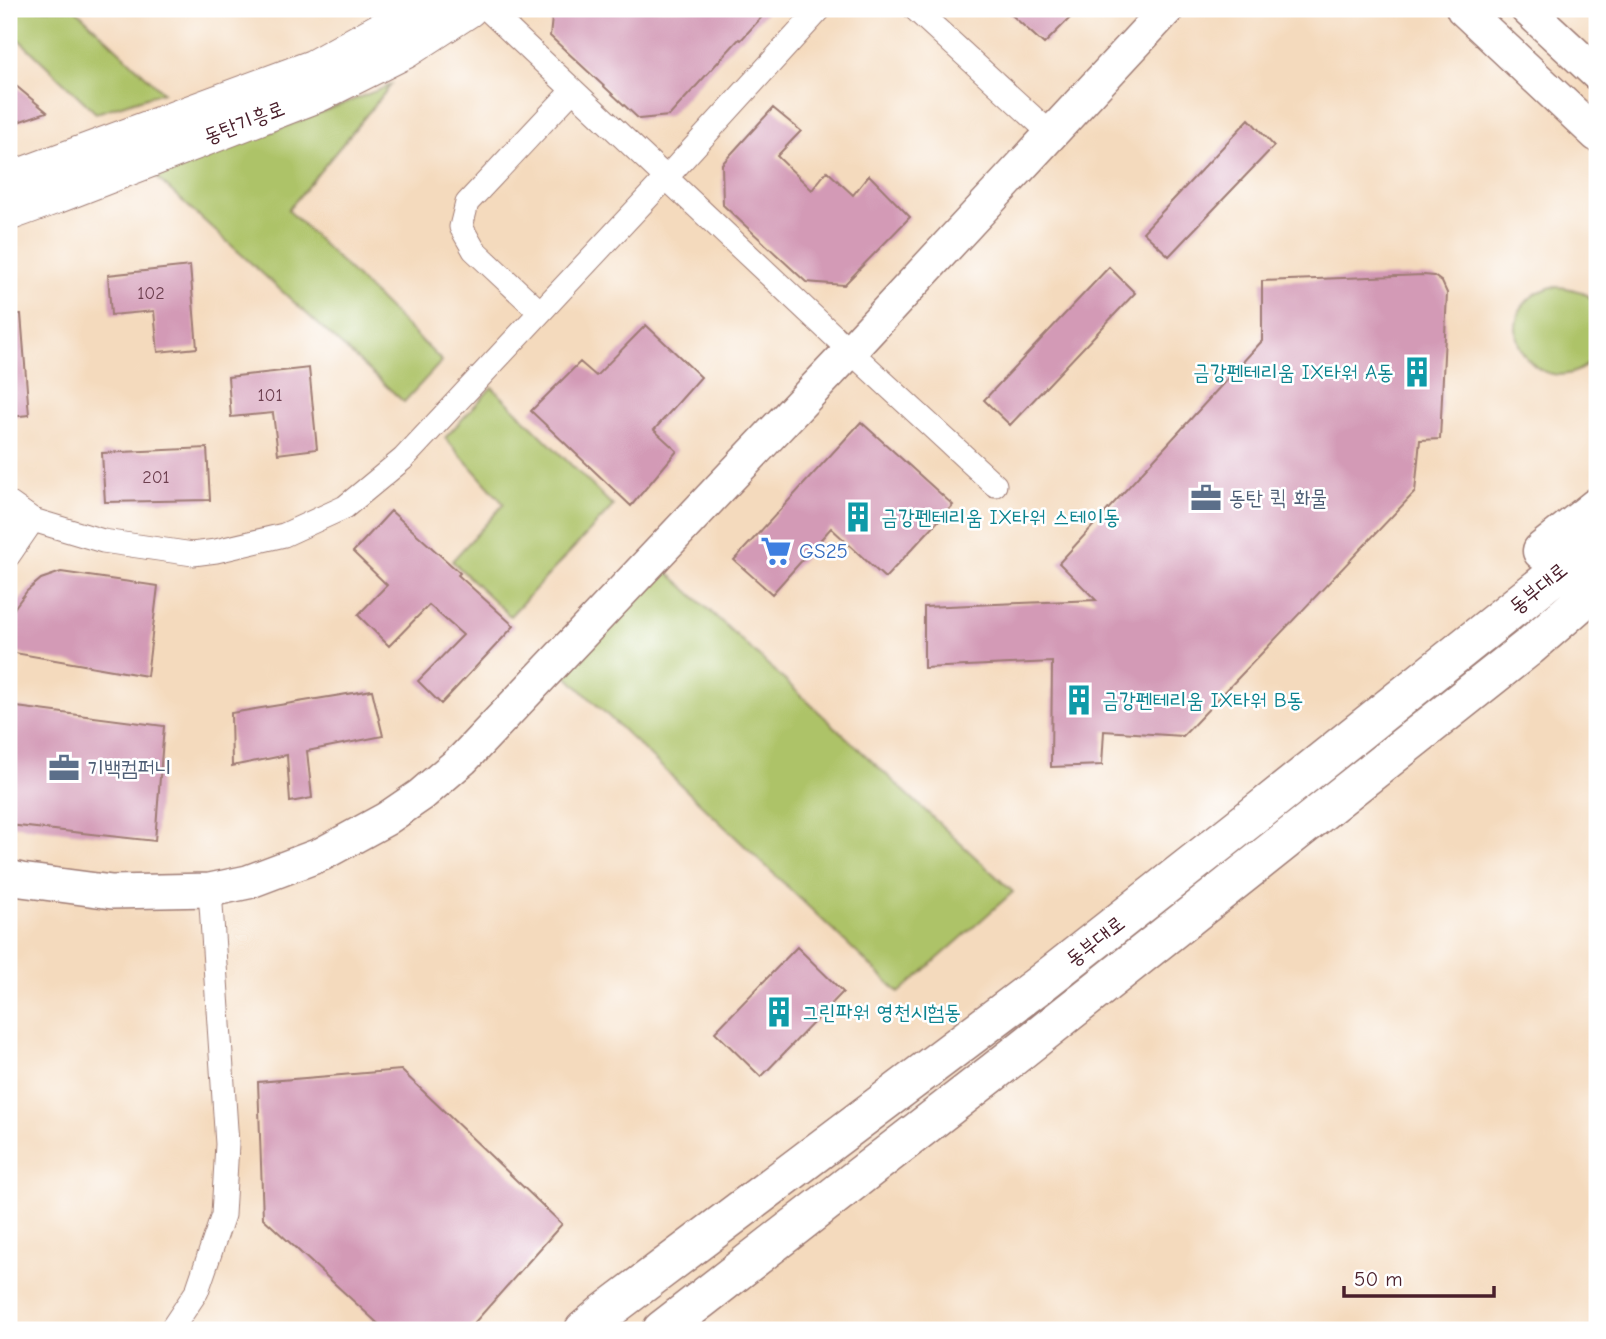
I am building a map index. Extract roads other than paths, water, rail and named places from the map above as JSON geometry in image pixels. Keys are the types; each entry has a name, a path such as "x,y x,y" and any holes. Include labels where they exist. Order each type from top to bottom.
{"highway":[{"path":"1040,984 1110,897 1597,507"},
{"name":"동부대로","path":"594,1322 1040,984 1597,541"},
{"name":"동부대로","path":"662,1330 995,1071 1529,646 1597,588"},
{"path":"995,1071 1127,984 1504,696 1597,621"}],"main road":[{"name":"동탄기흥로","path":"9,181 314,68 421,9"},
{"name":"동탄기흥로","path":"9,212 318,93 405,50 468,9"}],"street":[{"path":"487,9 995,485"},
{"path":"9,503 33,520 103,541 193,554 284,535 345,507 404,459 820,9"},
{"path":"915,9 1051,134"},
{"path":"9,877 112,892 210,890 248,882 322,854 386,818 429,788 463,759 850,351 1167,9"},
{"path":"1463,9 1597,135"},
{"path":"1527,9 1597,74"},
{"path":"540,312 474,250 461,227 467,203 573,90"},
{"path":"9,555 33,520"},
{"path":"172,1330 197,1291 223,1215 227,1144 210,890"}],"place":[{"name":"금강펜테리움 IX타워 A동","path":"1417,372"},
{"name":"동탄 퀵 화물","path":"1206,498"},
{"name":"금강펜테리움 IX타워 스테이동","path":"858,517"},
{"name":"GS25","path":"776,551"},
{"name":"금강펜테리움 IX타워 B동","path":"1079,700"},
{"name":"기백컴퍼니","path":"64,768"},
{"name":"그린파워 영천시험동","path":"779,1012"}]}
